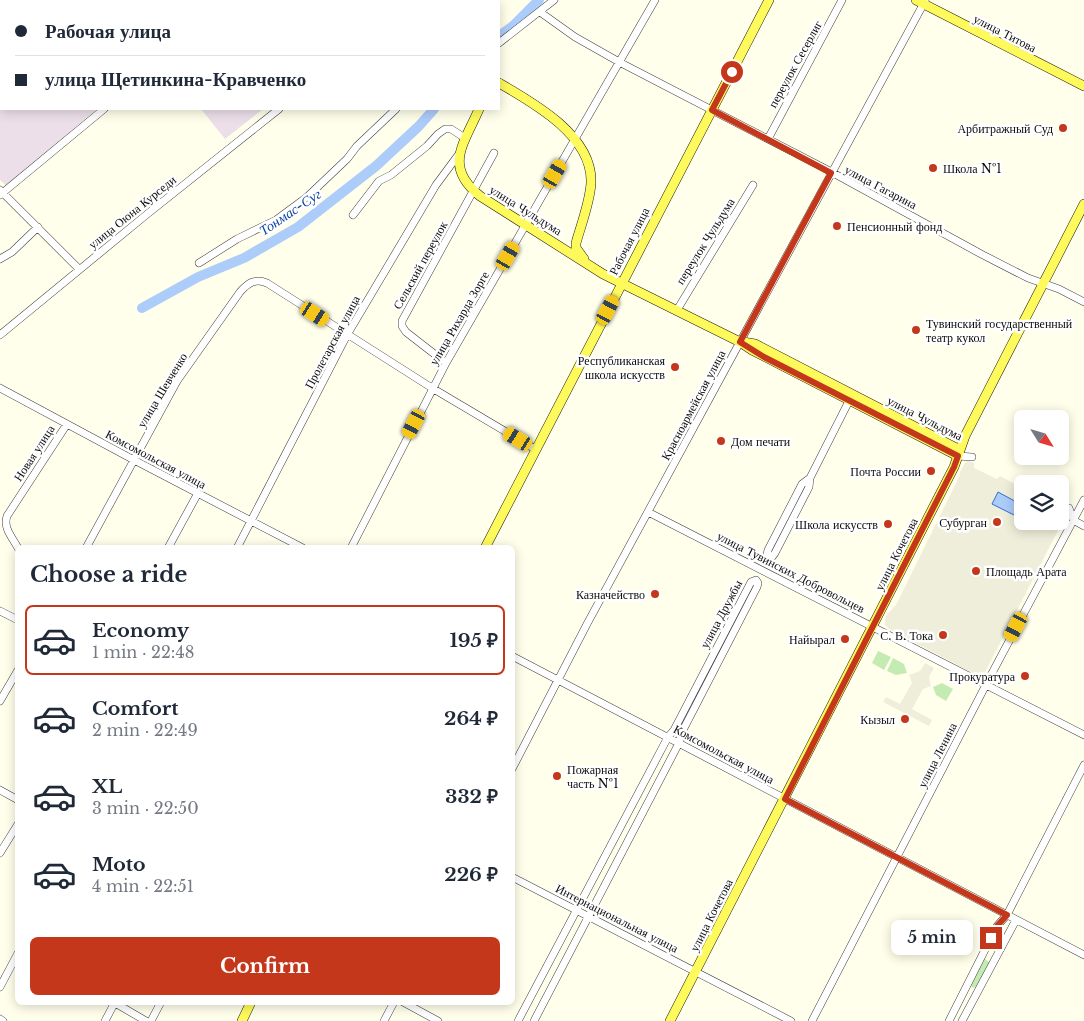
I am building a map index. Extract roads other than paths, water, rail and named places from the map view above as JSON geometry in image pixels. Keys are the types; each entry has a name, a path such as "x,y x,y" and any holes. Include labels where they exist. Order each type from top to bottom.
{"main road":[{"name":"Рабочая улица","path":"487,545 769,0"},
{"name":"улица Титова","path":"921,1 1084,86"},
{"name":"улица Чульдума","path":"500,86 557,120 575,139 584,156 590,172 591,184 576,243 580,254 591,266"},
{"path":"458,154 480,110"},
{"name":"улица Чульдума","path":"458,154 461,174 473,191 591,266 740,342 752,350 959,453"},
{"name":"улица Кочетова","path":"670,1021 954,467 965,436 1084,204"},
{"path":"564,248 569,248 576,243"},
{"path":"242,1021 250,1005"}],"street":[{"path":"500,42 554,0"},
{"name":"улица Рихарда Зорге","path":"353,545 432,388 575,139 621,63 655,0"},
{"name":"переулок Сесерлиг","path":"768,139 842,0"},
{"name":"Красноармейская улица","path":"515,764 558,680 831,173 921,1"},
{"name":"улица Гагарина","path":"540,12 575,37 621,63 768,139 983,255 1028,278 1059,289 1084,302"},
{"path":"78,270 38,227 1,192 103,110"},
{"name":"улица Оюна Курседи","path":"0,335 278,110"},
{"path":"200,263 234,240 276,220 307,197 347,160 357,146 395,110"},
{"path":"353,215 379,181 391,175 445,129 451,129 465,138"},
{"name":"Пролетарская улица","path":"238,545 348,335 436,185 458,154"},
{"name":"Сельский переулок","path":"446,363 406,332 402,326 402,321 494,154"},
{"name":"переулок Чульдума","path":"677,310 753,184"},
{"path":"0,258 12,252 38,227"},
{"name":"улица Шевченко","path":"88,545 177,381 246,286 256,281 267,283 348,335"},
{"path":"348,335 432,388 535,449"},
{"name":"Комсомольская улица","path":"0,388 297,545"},
{"path":"810,478 802,484 768,550 768,556 772,557 775,553 809,487 810,478 851,398"},
{"name":"Новая улица","path":"16,545 7,529 7,516 67,424"},
{"path":"170,545 198,494"},
{"name":"улица Ленина","path":"812,1021 1073,520 1081,512 1084,500"},
{"name":"улица Тувинских Добровольцев","path":"648,512 1084,735"},
{"path":"1073,520 1084,526"},
{"name":"улица Дружбы","path":"518,1021 668,737 674,730 732,627 757,587 758,583 756,580 751,582 732,627 681,734 679,743 534,1021"},
{"path":"0,611 15,618"},
{"name":"Комсомольская улица","path":"515,658 1084,955"},
{"path":"1,698 15,675"},
{"path":"949,1021 997,926 1007,915 1084,765"},
{"path":"0,790 15,798"},
{"path":"0,853 15,829"},
{"path":"615,840 626,846"},
{"name":"Интернациональная улица","path":"515,878 791,1021"},
{"path":"962,1021 1016,920"},
{"path":"991,938 1004,944"},
{"path":"983,954 996,960"},
{"path":"0,987 15,959"},
{"path":"965,988 976,994"},
{"path":"106,1021 114,1005"},
{"path":"118,1005 146,1021"},
{"path":"151,1021 159,1005"},
{"path":"384,1021 392,1005"},
{"path":"408,1005 438,1021"}],"water":[{"path":"998,492 1014,501 1014,515 992,504"}],"waterway":[{"name":"Тонмас-Суг","path":"500,35 513,26 539,0"},
{"name":"Тонмас-Суг","path":"142,308 198,277 244,258 298,227 376,166 419,126 433,110"}],"place":[{"name":"Арбитражный Суд","path":"1063,128"},
{"name":"Школа №1","path":"933,168"},
{"name":"Пенсионный фонд","path":"837,226"},
{"name":"Тувинский государственный театр кукол","path":"916,330"},
{"name":"Республиканская школа искусств","path":"675,367"},
{"name":"Дом печати","path":"721,441"},
{"name":"Почта России","path":"931,471"},
{"name":"Субурган","path":"997,522"},
{"name":"Школа искусств","path":"888,524"},
{"name":"Площадь Арата","path":"976,571"},
{"name":"Казначейство","path":"655,594"},
{"name":"С. В. Тока","path":"943,635"},
{"name":"Найырал","path":"845,639"},
{"name":"Прокуратура","path":"1025,676"},
{"name":"Кызыл","path":"905,719"},
{"name":"Пожарная часть №1","path":"557,776"}]}
